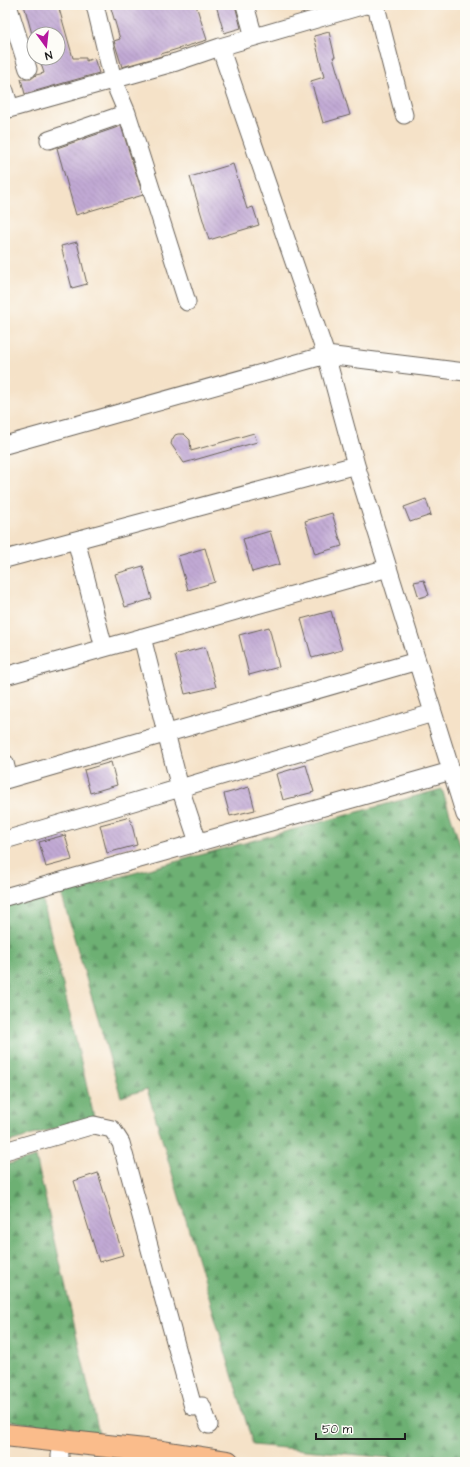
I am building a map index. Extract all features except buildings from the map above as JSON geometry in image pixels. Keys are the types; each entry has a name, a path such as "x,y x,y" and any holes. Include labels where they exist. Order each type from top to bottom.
{"main road":[{"path":"5,1435 163,1452 228,1462"},
{"path":"5,1449 60,1459 122,1462"}],"lane":[{"path":"8,5 28,69"},
{"path":"96,5 113,80 127,113 187,302"},
{"path":"245,5 254,37"},
{"path":"5,91 7,109 176,62 220,47 365,5 373,6 377,10 404,115"},
{"path":"220,47 326,355 356,465 464,809"},
{"path":"49,140 127,113"},
{"path":"5,445 326,355 465,372"},
{"path":"5,559 356,465"},
{"path":"76,540 104,648"},
{"path":"5,676 388,568"},
{"path":"142,637 180,788 198,842"},
{"path":"6,774 166,734 417,661"},
{"path":"5,840 433,713"},
{"path":"5,897 451,770"},
{"path":"5,1151 94,1125 112,1129 121,1143 193,1407 202,1406 209,1425"}],"green space":[{"path":"442,789 465,860 465,1462 432,1462 253,1445 147,1089 121,1097 61,893"},
{"path":"41,892 94,1117 5,1143 5,902"},
{"path":"36,1157 100,1438 80,1432 5,1420 5,1165"}]}
